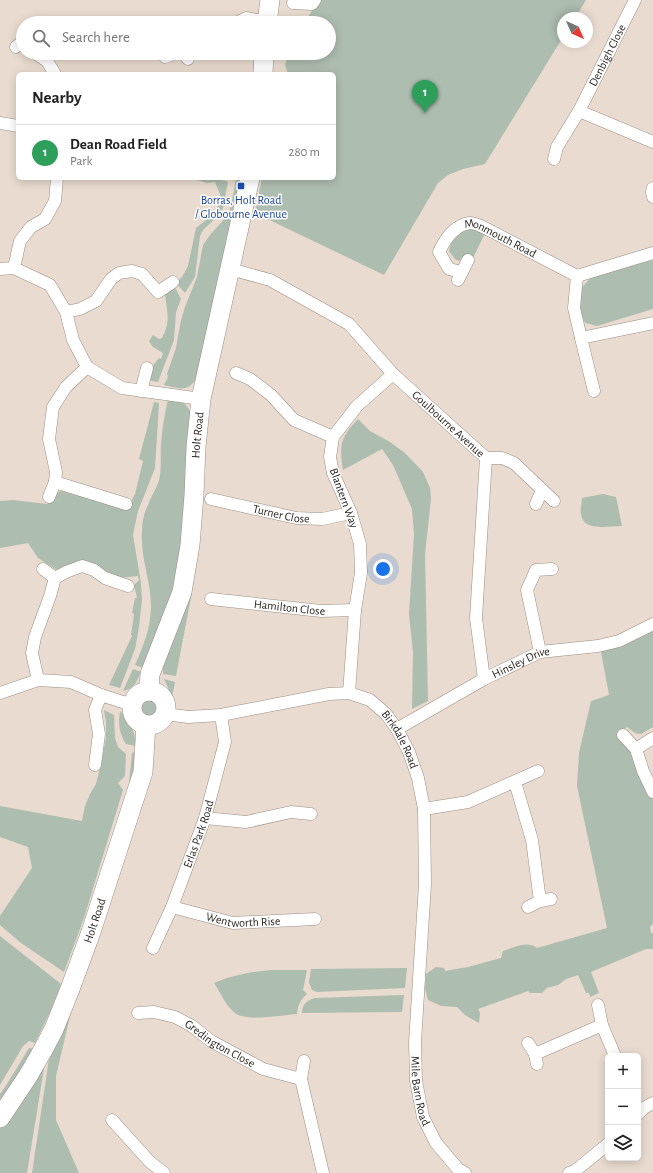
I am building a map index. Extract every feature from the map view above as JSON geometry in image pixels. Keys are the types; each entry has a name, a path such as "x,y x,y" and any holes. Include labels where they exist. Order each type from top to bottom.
{"main road":[{"path":"268,16 270,0"},
{"path":"263,72 264,60"},
{"name":"Holt Road","path":"149,691 150,674 182,592 190,538 201,399 250,180"},
{"path":"149,691 163,698 166,708 165,714 160,721 155,724 146,725 136,720 132,705 136,697 149,691"},
{"name":"Holt Road","path":"3,1111 28,1076 54,1028 92,932 142,772 146,725"}],"street":[{"path":"293,3 312,4 315,0"},
{"name":"Denbigh Close","path":"553,150 580,111 635,0"},
{"path":"45,60 55,72"},
{"path":"580,111 653,142"},
{"path":"0,123 16,126"},
{"path":"14,268 20,241 31,227 46,218 55,201 57,180"},
{"path":"653,188 653,197"},
{"name":"Monmouth Road","path":"468,260 460,276 448,269 439,252 445,239 457,228 471,223 485,228 577,276"},
{"path":"594,391 574,308 577,276 653,253"},
{"path":"0,269 14,268 50,285 66,312 73,340 87,367 122,388 201,399"},
{"name":"Goulbourne Avenue","path":"230,269 270,280 349,324 393,374 486,458 476,618 484,679"},
{"path":"66,312 80,309 96,301 111,279 119,273 132,271 142,274 160,297 173,282"},
{"path":"581,338 653,323"},
{"path":"49,497 55,482 56,472 49,439 53,407 66,387 87,367"},
{"path":"141,391 147,368"},
{"path":"236,373 246,384 271,395 294,420 333,437"},
{"name":"Blantern Way","path":"349,693 355,610 360,573 360,544 351,513 333,473 330,457 333,437 357,406 393,374"},
{"path":"486,458 502,458 514,463 554,501"},
{"path":"55,482 126,504"},
{"path":"536,504 542,490"},
{"name":"Turner Close","path":"211,499 296,518 322,519 351,513"},
{"path":"38,680 32,653 35,637 55,578 82,566 94,570 105,578 128,586"},
{"path":"43,569 55,578"},
{"path":"540,652 527,590 536,570 552,569"},
{"name":"Hamilton Close","path":"211,599 223,606 321,611 355,610"},
{"name":"Hinsley Drive","path":"398,729 484,679 540,652 598,646 619,641 653,624"},
{"path":"0,693 38,680 71,682 102,695 132,705"},
{"name":"Birkdale Road","path":"165,714 188,717 220,715 329,694 349,693 370,700 386,714 398,729 410,752 418,778 424,809 425,884 417,993"},
{"path":"95,765 99,734 95,710 102,695"},
{"name":"Erlas Park Road","path":"153,948 172,906 206,818 225,742 220,715"},
{"path":"622,735 636,749 643,771 653,792"},
{"path":"636,749 653,738"},
{"path":"424,809 468,802 538,771"},
{"path":"515,782 532,840 546,900 528,907"},
{"path":"206,818 246,822 291,812 311,814"},
{"name":"Wentworth Rise","path":"172,906 233,923 315,919"},
{"name":"Mile Barn Road","path":"417,993 415,1042 416,1081 423,1117 436,1143 459,1172"},
{"path":"598,1005 602,1024 614,1053"},
{"name":"Gredington Close","path":"138,1013 154,1012 175,1017 192,1026 211,1041 263,1069 301,1079"},
{"path":"528,1043 536,1059 602,1024"},
{"path":"304,1060 301,1079 323,1173"},
{"path":"120,1123 158,1171"},
{"path":"569,1173 575,1171 605,1146"}],"green space":[{"path":"319,0 586,0 579,12 557,12 557,47 485,164 463,169 448,175 438,183 384,275 255,213 262,180 336,180 336,72 287,72 285,65 287,60 336,60 336,16 309,16"},
{"path":"197,180 220,180 228,182 223,208 219,215 203,230 200,236 195,277 185,293 176,283 182,277 188,266 196,228 215,213 221,197 215,182 207,183"},
{"path":"236,180 242,180 196,379 186,388 164,385 168,377 167,374 176,348 181,320 197,277 203,245 227,216 231,206"},
{"path":"472,227 486,231 473,258 466,254 459,261 455,259 449,251 450,246 456,235 467,228"},
{"path":"653,260 653,309 597,326 585,323 578,307 580,290 592,276"},
{"path":"172,286 176,289 181,299 176,312 174,340 158,382 148,380 154,364 159,358 161,359 163,353 153,347 149,341 153,335 159,339 162,338 165,332 168,316 165,294"},
{"path":"168,399 182,402 191,414 179,579 143,668 135,665 144,644 148,629 151,614 151,597 143,550 142,524 145,511 159,480 162,432"},
{"path":"154,402 159,403 155,468 138,511 133,535 141,583 142,600 139,627 135,649 120,688 109,685 132,636 134,614 132,613 135,598 137,598 134,585 139,580 138,576 119,578 104,574 57,570 38,558 28,543 0,548 0,501 13,500 47,504 57,493 61,491 126,509 131,507 131,502 135,494 143,461 139,459"},
{"path":"358,419 370,431 390,442 405,453 423,472 430,488 431,499 425,554 428,701 412,709 413,652 409,614 414,534 412,509 393,465 382,449 343,470 341,454 342,442 348,431"},
{"path":"603,494 616,497 622,526 597,527 591,526 583,520 581,512 582,498"},
{"path":"190,591 192,592 176,676 163,674 163,663"},
{"path":"653,630 653,727 641,734 635,733 627,727 617,735 632,754 644,787 653,800 653,924 650,927 651,933 653,933 653,949 646,949 591,972 599,993 590,997 589,993 586,993 578,975 566,979 558,985 547,988 542,993 530,993 528,991 478,1009 480,1013 479,1023 465,1015 457,1007 441,1006 428,1000 425,988 426,974 436,967 444,968 445,971 468,967 501,958 503,951 515,947 529,945 537,948 607,928 577,786 579,753 591,701 609,695 601,652 632,641"},
{"path":"133,669 141,672 140,675 130,688 123,691"},
{"path":"164,679 175,682 172,697"},
{"path":"148,700 154,702 156,708 154,714 148,716 142,714 140,708 142,702"},
{"path":"104,710 114,715 115,738 118,747 126,754 125,776 118,783 123,790 84,918 64,972 21,943 0,925 0,916 32,868 28,847 0,837 0,806 82,821 85,806 96,784 106,738"},
{"path":"120,711 127,719 131,727 136,746 126,744 122,736 119,720"},
{"path":"136,751 136,766 128,792 132,753"},
{"path":"0,936 61,984 51,1010 35,1043 29,1041 23,1046 0,1085"},
{"path":"407,968 405,988 317,992 312,990 309,982 311,969"},
{"path":"271,970 307,970 303,990 307,994 300,1003 297,1014 256,1018 240,1016 229,1007 214,983 241,974"},
{"path":"404,995 402,1012 302,1013 303,1007 306,1003 315,998"},
{"path":"71,1012 56,1076 56,1120 79,1173 32,1173 50,1052"},
{"path":"29,1048 34,1049 17,1078 0,1101 0,1094"},
{"path":"46,1056 27,1173 0,1173 0,1127"}],"place":[{"name":"Dean Road Field","path":"425,113"},
{"name":"Borras, Holt Road / Globourne Avenue","path":"241,186"}]}
